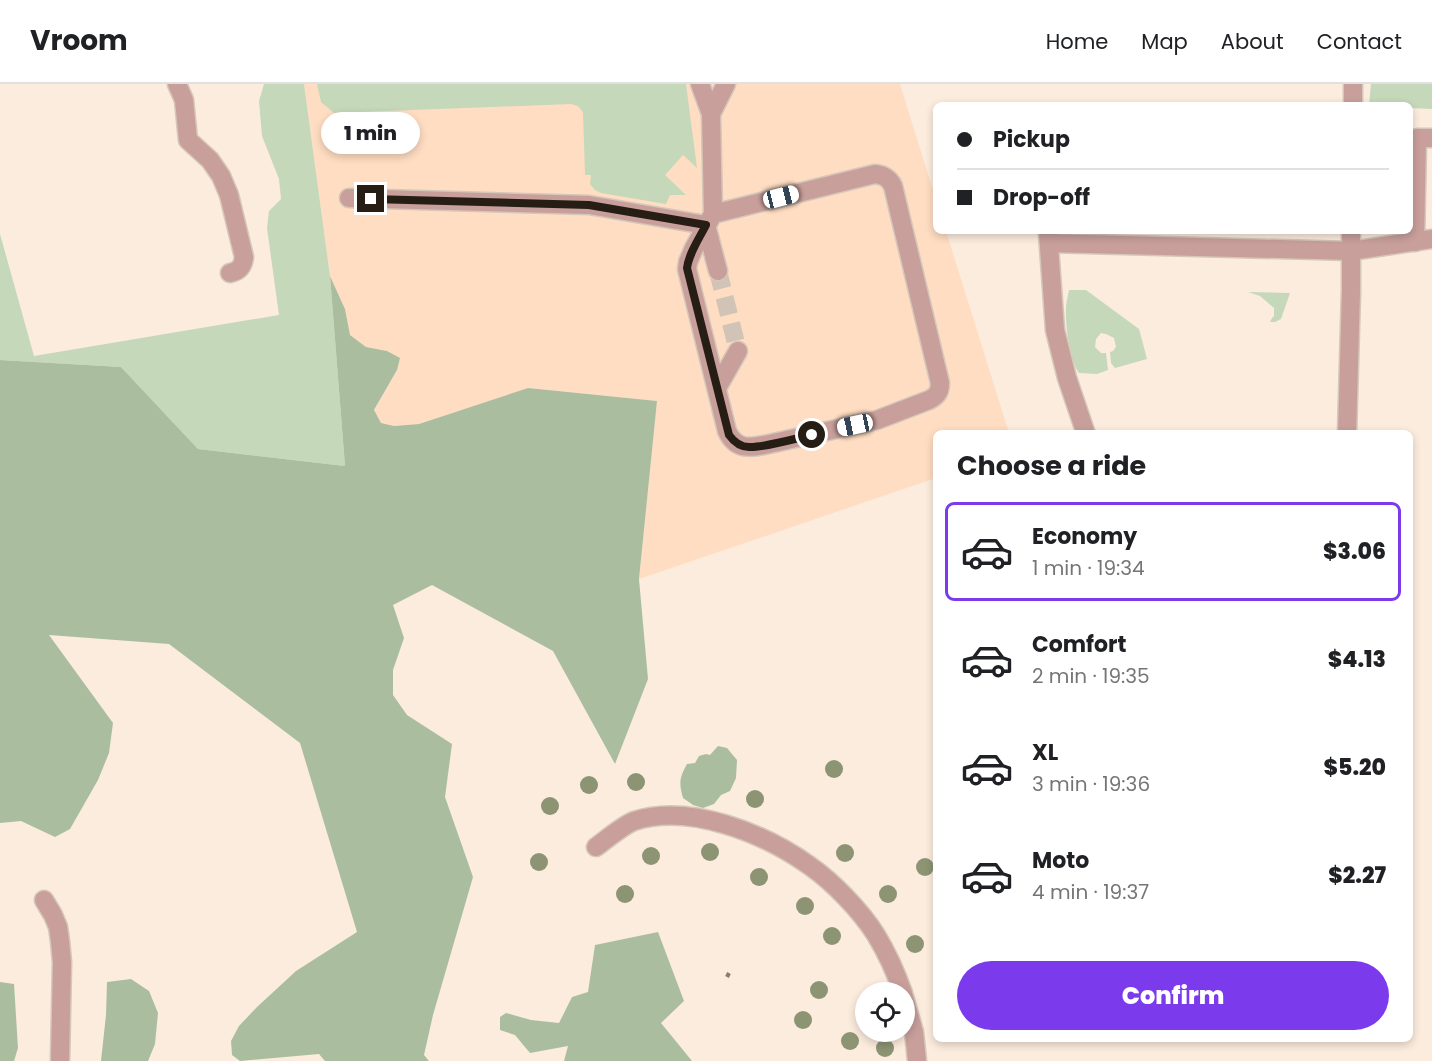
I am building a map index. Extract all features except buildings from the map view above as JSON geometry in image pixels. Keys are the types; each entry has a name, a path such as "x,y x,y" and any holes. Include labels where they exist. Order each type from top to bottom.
{"street":[{"path":"700,84 711,114 710,220 718,271"},
{"path":"711,114 726,84"},
{"path":"1353,84 1353,102"},
{"path":"184,89 188,140 216,168 229,195 244,257 241,268 230,273"},
{"path":"1084,430 1067,378 1055,330 1048,237 1351,251 1423,240 1417,138 1432,138"},
{"path":"349,198 589,205 710,220 880,174 888,178 893,186 940,387 939,393 933,398 877,420 752,448 740,445 731,439 727,431 687,268 694,248 710,220"},
{"path":"1347,430 1351,234"},
{"path":"717,388 738,351"},
{"path":"596,847 631,822 668,815 702,818 751,834 783,849 809,865 838,890 876,935 899,982"},
{"path":"44,900 58,927 60,941 62,962 60,1061"},
{"path":"915,1042 917,1061"}],"shaded area":[{"path":"304,84 900,84 933,190 933,234 947,234 1008,430 933,430 933,479 639,579 657,401 528,388 419,424 394,426 381,423 374,411 397,370 387,351 366,347 350,335 345,309 330,276"}],"green space":[{"path":"264,84 304,84 330,276 345,466 198,449 121,367 0,360 0,234 34,356 279,315 267,228 269,211 281,199 279,179 262,136 259,101"},
{"path":"317,84 686,84 697,168 683,155 665,175 686,195 670,195 666,204 601,193 590,184 591,175 585,175 583,112 578,106 571,104 334,113 321,102"},
{"path":"1371,84 1432,84 1432,109 1413,108 1413,102 1369,102"},
{"path":"330,276 345,309 350,335 366,347 387,351 400,358 397,370 374,410 381,423 394,426 419,424 528,388 657,401 639,579 648,679 615,764 553,651 432,585 393,605 404,638 393,670 393,695 407,715 452,744 445,797 473,877 433,1015 424,1055 429,1061 325,1061 319,1054 240,1061 232,1055 231,1041 239,1026 257,1007 296,971 357,932 300,743 169,644 49,635 113,723 109,753 98,780 70,829 55,837 21,821 0,823 0,360 121,367 198,449 345,466"},
{"path":"1069,290 1086,290 1139,329 1147,359 1115,368 1111,363 1110,352 1116,347 1114,338 1101,333 1096,339 1095,347 1101,353 1106,353 1108,370 1097,374 1079,373 1073,360 1067,333 1066,306"},
{"path":"1248,292 1290,293 1281,319 1270,322 1274,316 1274,308 1260,296"},
{"path":"718,746 727,748 737,760 736,778 730,791 721,795 714,804 703,808 693,805 683,798 680,785 682,773 687,764 695,763 699,756 710,755"},
{"path":"658,932 684,1001 661,1023 692,1061 564,1061 568,1046 530,1053 515,1035 500,1030 500,1017 506,1013 531,1020 559,1023 572,997 588,992 595,945"},
{"path":"131,979 149,991 158,1013 155,1044 148,1061 101,1061 107,982"},
{"path":"0,982 14,984 18,1048 14,1061 0,1061"}],"tunnel":[{"path":"718,271 738,351"}],"route":[{"path":"371,199 589,205 706,225 687,268 727,431 731,439 740,445 752,448 812,435"}]}
